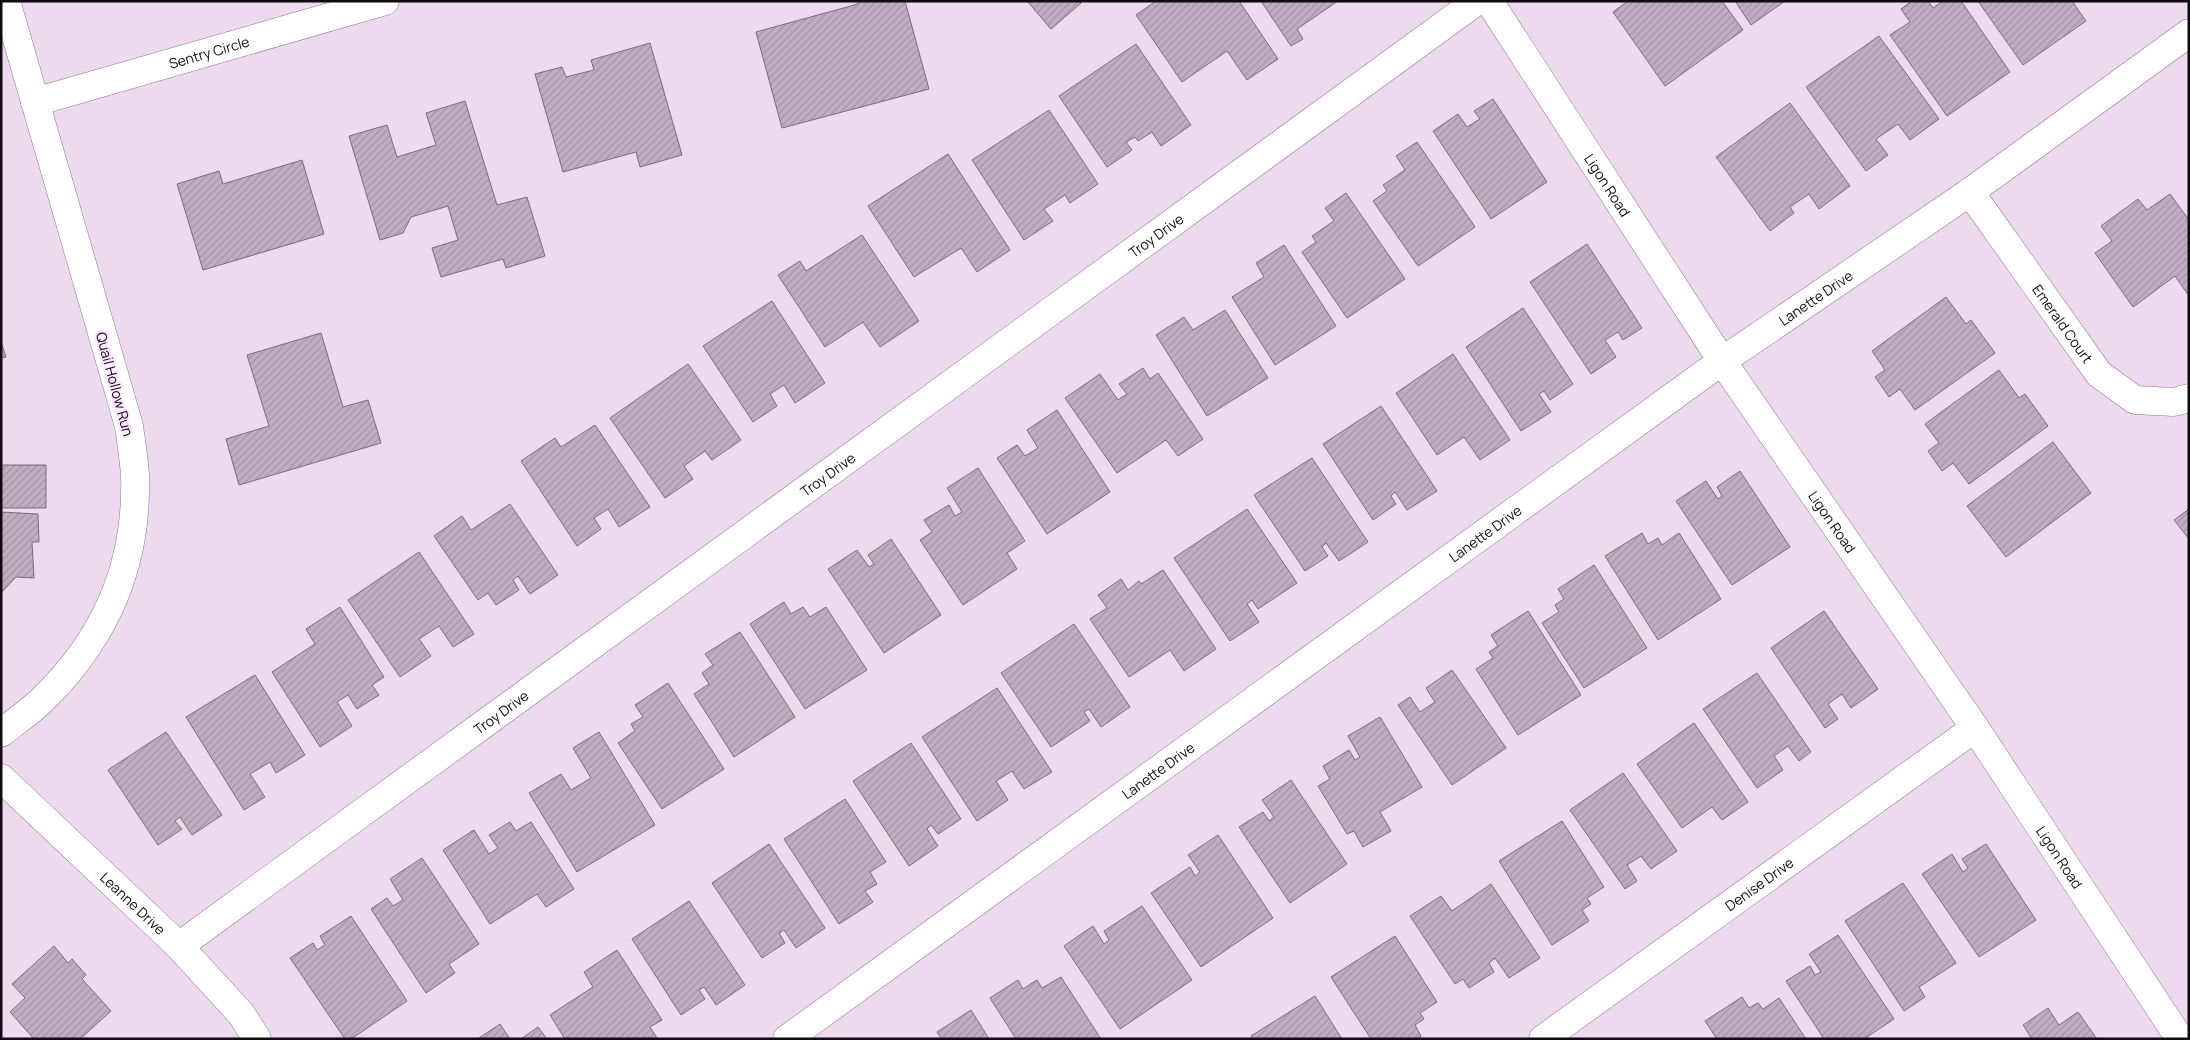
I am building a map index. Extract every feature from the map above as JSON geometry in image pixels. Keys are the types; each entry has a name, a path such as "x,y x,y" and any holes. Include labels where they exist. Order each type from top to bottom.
{"street":[{"name":"Quail Hollow Run","path":"1,733 39,702 69,671 101,627 117,590 128,553 134,512 135,474 128,426 6,1"},
{"name":"Sentry Circle","path":"35,102 384,1"},
{"name":"Troy Drive","path":"179,946 1477,1"},
{"name":"Ligon Road","path":"1489,1 1722,361 1975,728 2180,1039"},
{"name":"Lanette Drive","path":"786,1039 1722,361 1970,192 2189,33"},
{"name":"Emerald Court","path":"1970,192 2099,374 2135,400 2174,402 2189,398"},
{"name":"Denise Drive","path":"1543,1039 1975,728"},
{"name":"Leanne Drive","path":"1,778 179,946 242,1015 257,1039"}],"building":[{"path":"857,1 905,1 929,89 782,128 756,32 858,4"},
{"path":"1027,1 1079,1 1081,3 1051,29"},
{"path":"1156,1 1239,1 1278,59 1247,80 1227,51 1182,82 1136,15"},
{"path":"1261,1 1338,1 1297,29 1303,39 1291,46"},
{"path":"1628,1 1722,1 1743,30 1665,86 1613,12"},
{"path":"1735,1 1785,1 1751,25"},
{"path":"1912,1 1928,1 1933,8 1943,1 1961,1 2010,72 1947,116 1890,35 1910,22 1901,9"},
{"path":"1978,1 2072,1 2086,21 2023,65"},
{"path":"1879,36 1939,119 1910,140 1898,124 1876,139 1888,155 1866,171 1806,87"},
{"path":"650,43 682,155 640,167 636,152 563,172 535,74 562,67 566,77 594,70 591,60"},
{"path":"1136,44 1191,125 1161,146 1152,132 1138,141 1135,137 1126,142 1132,150 1107,167 1059,96"},
{"path":"1493,99 1547,182 1491,219 1433,131 1458,114 1467,127 1480,119 1474,111"},
{"path":"465,101 497,205 527,197 545,256 506,268 503,259 441,277 432,248 458,240 448,206 411,217 403,233 380,240 349,136 387,125 397,157 436,145 426,113"},
{"path":"1790,103 1850,186 1819,209 1809,194 1790,207 1794,213 1770,231 1716,157"},
{"path":"1049,110 1098,184 1070,203 1065,195 1044,209 1053,221 1024,240 972,160"},
{"path":"1417,142 1475,227 1418,266 1373,201 1387,191 1383,185 1405,170 1396,156"},
{"path":"948,154 1010,250 977,272 961,248 914,277 868,206"},
{"path":"302,160 324,234 203,270 177,184 219,171 223,184"},
{"path":"1346,193 1405,279 1347,318 1302,252 1316,242 1312,236 1334,221 1325,208"},
{"path":"2170,194 2189,220 2189,296 2175,276 2133,307 2095,253 2112,241 2101,226 2138,199 2147,210"},
{"path":"862,235 919,321 880,347 863,322 825,347 778,275 800,261 806,271"},
{"path":"1587,244 1642,328 1623,340 1618,332 1605,340 1616,357 1591,374 1530,282"},
{"path":"1284,245 1336,326 1275,365 1232,297 1264,277 1256,263"},
{"path":"1946,297 1966,324 1971,320 1995,353 1915,410 1900,389 1889,397 1875,377 1885,370 1872,351"},
{"path":"772,301 825,383 795,403 784,385 770,394 777,406 753,422 703,346"},
{"path":"1523,308 1573,384 1550,400 1544,391 1539,394 1551,412 1521,431 1466,347"},
{"path":"1225,310 1268,378 1207,416 1156,335 1184,317 1193,330"},
{"path":"321,333 343,407 368,400 381,443 239,485 226,439 269,426 247,355"},
{"path":"1,342 6,357 1,358"},
{"path":"1453,354 1510,440 1480,460 1464,437 1437,455 1396,393"},
{"path":"688,364 741,440 712,460 705,451 684,466 693,479 665,498 610,418"},
{"path":"1143,368 1150,379 1158,373 1203,439 1178,456 1166,440 1117,473 1065,398 1100,374 1118,400 1127,394 1119,384"},
{"path":"1999,370 2019,398 2025,394 2048,426 1969,484 1953,463 1942,471 1928,451 1939,443 1925,424"},
{"path":"1381,406 1437,491 1407,510 1395,492 1391,496 1396,504 1373,520 1323,444"},
{"path":"1057,410 1110,492 1047,534 997,458 1017,445 1025,456 1038,448 1027,430"},
{"path":"595,425 650,507 619,527 608,509 594,518 601,529 577,546 521,461 555,438 561,447"},
{"path":"2053,442 2091,493 2006,557 1967,506"},
{"path":"1312,458 1368,542 1339,561 1326,543 1322,547 1328,556 1305,571 1254,495"},
{"path":"1,465 46,465 46,508 1,508"},
{"path":"978,468 1025,541 1007,553 1017,569 963,605 920,540 932,532 924,520 949,505 955,516 962,512 947,488"},
{"path":"1740,471 1790,547 1732,585 1676,501 1706,481 1718,499 1722,496 1717,487"},
{"path":"510,504 558,575 530,594 518,576 513,580 519,590 496,605 488,593 478,600 434,536 462,516 471,530"},
{"path":"1247,509 1297,583 1258,609 1252,600 1247,604 1259,622 1230,641 1174,558"},
{"path":"2189,509 2189,539 2174,520"},
{"path":"1,512 38,514 39,542 32,542 34,578 16,577 1,593"},
{"path":"1642,533 1648,544 1658,538 1662,545 1679,533 1721,599 1658,640 1605,556"},
{"path":"891,539 941,615 884,653 828,569 857,550 869,567 874,564 868,555"},
{"path":"419,552 474,634 453,647 439,626 419,639 431,656 400,677 348,600"},
{"path":"1594,565 1647,648 1584,688 1542,623 1559,612 1555,605 1564,599 1558,589"},
{"path":"1163,570 1216,649 1184,671 1170,650 1129,677 1090,619 1107,608 1098,595 1121,579 1128,590 1139,581 1141,584"},
{"path":"784,602 791,614 803,607 810,617 826,607 867,670 805,709 750,624"},
{"path":"340,607 384,677 372,685 379,695 357,709 348,695 337,702 352,726 320,747 272,672 315,644 306,629"},
{"path":"1528,611 1581,695 1518,735 1476,669 1493,658 1489,652 1498,646 1491,635"},
{"path":"1824,611 1878,689 1851,708 1842,694 1828,704 1838,719 1825,728 1771,648"},
{"path":"1074,624 1130,707 1101,727 1089,709 1084,712 1090,721 1051,747 1001,673"},
{"path":"740,632 795,717 734,757 694,694 709,684 702,673 713,665 705,654"},
{"path":"1452,670 1506,748 1452,785 1398,705 1410,697 1420,712 1435,702 1426,688"},
{"path":"1757,673 1811,752 1799,761 1788,746 1774,756 1783,770 1757,788 1703,709"},
{"path":"255,675 305,755 276,773 270,762 250,774 265,797 244,810 186,717"},
{"path":"668,683 724,769 662,809 618,743 635,731 631,724 643,717 635,705"},
{"path":"997,688 1052,772 1024,789 1012,771 996,781 1008,800 977,821 922,737"},
{"path":"1380,717 1422,787 1380,812 1391,831 1363,847 1354,831 1347,834 1318,786 1330,779 1323,766 1349,750 1355,760 1360,757 1348,736"},
{"path":"1694,723 1748,802 1722,820 1712,807 1682,828 1637,764"},
{"path":"166,732 222,815 192,835 180,817 175,821 182,829 158,845 108,770"},
{"path":"599,732 655,825 577,872 529,793 561,774 571,790 591,778 573,748"},
{"path":"911,743 961,819 938,834 931,825 927,829 938,846 909,866 853,781"},
{"path":"1623,773 1677,851 1651,869 1641,856 1627,865 1637,881 1625,889 1570,810"},
{"path":"1291,780 1347,864 1290,903 1239,827 1263,812 1269,821 1274,817 1262,800"},
{"path":"845,799 886,862 870,872 877,884 865,891 873,902 839,924 784,839"},
{"path":"1562,821 1604,887 1587,898 1591,904 1582,910 1589,921 1552,945 1499,861"},
{"path":"510,822 516,831 531,822 574,889 546,907 537,894 490,924 443,850 474,830 489,854 498,848 489,835"},
{"path":"1218,835 1273,918 1201,967 1151,893 1190,867 1195,876 1200,872 1188,855"},
{"path":"769,844 825,928 796,948 784,930 779,933 785,943 762,958 712,883"},
{"path":"1986,844 2036,920 1979,957 1922,874 1952,854 1963,872 1968,868 1962,859"},
{"path":"422,858 479,944 449,964 455,973 426,993 371,909 387,898 393,906 403,900 390,879"},
{"path":"1903,883 1956,963 1919,987 1925,997 1904,1011 1845,921"},
{"path":"1491,884 1540,958 1509,978 1495,958 1489,963 1494,972 1469,988 1463,979 1455,984 1410,916 1441,896 1452,911"},
{"path":"689,901 745,985 716,1005 704,987 699,990 705,999 681,1015 632,939"},
{"path":"1142,906 1192,980 1120,1029 1064,946 1093,926 1104,944 1109,940 1104,931"},
{"path":"351,916 407,1001 351,1039 345,1039 290,958 313,943 317,950 325,945 320,936"},
{"path":"1838,935 1894,1019 1864,1039 1824,1039 1786,981 1810,966 1815,975 1821,972 1809,954"},
{"path":"1395,936 1437,1002 1420,1013 1424,1019 1415,1025 1421,1036 1417,1039 1371,1039 1331,977"},
{"path":"54,946 68,963 72,959 86,975 82,979 111,1011 80,1039 34,1039 10,1012 25,998 12,984"},
{"path":"617,950 662,1020 650,1027 657,1038 565,1039 550,1015 593,987 584,972"},
{"path":"1061,977 1101,1039 1016,1039 990,998 1018,980 1023,989 1037,980 1042,988"},
{"path":"1315,996 1342,1039 1253,1039 1251,1036"},
{"path":"1742,997 1749,1008 1758,1003 1763,1009 1779,998 1806,1039 1717,1039 1705,1021"},
{"path":"2048,1008 2059,1025 2078,1012 2097,1039 2032,1039 2023,1025"},
{"path":"971,1010 989,1039 942,1039 937,1032"},
{"path":"500,1024 510,1039 479,1039 479,1038"},
{"path":"538,1027 547,1039 521,1039"}]}
